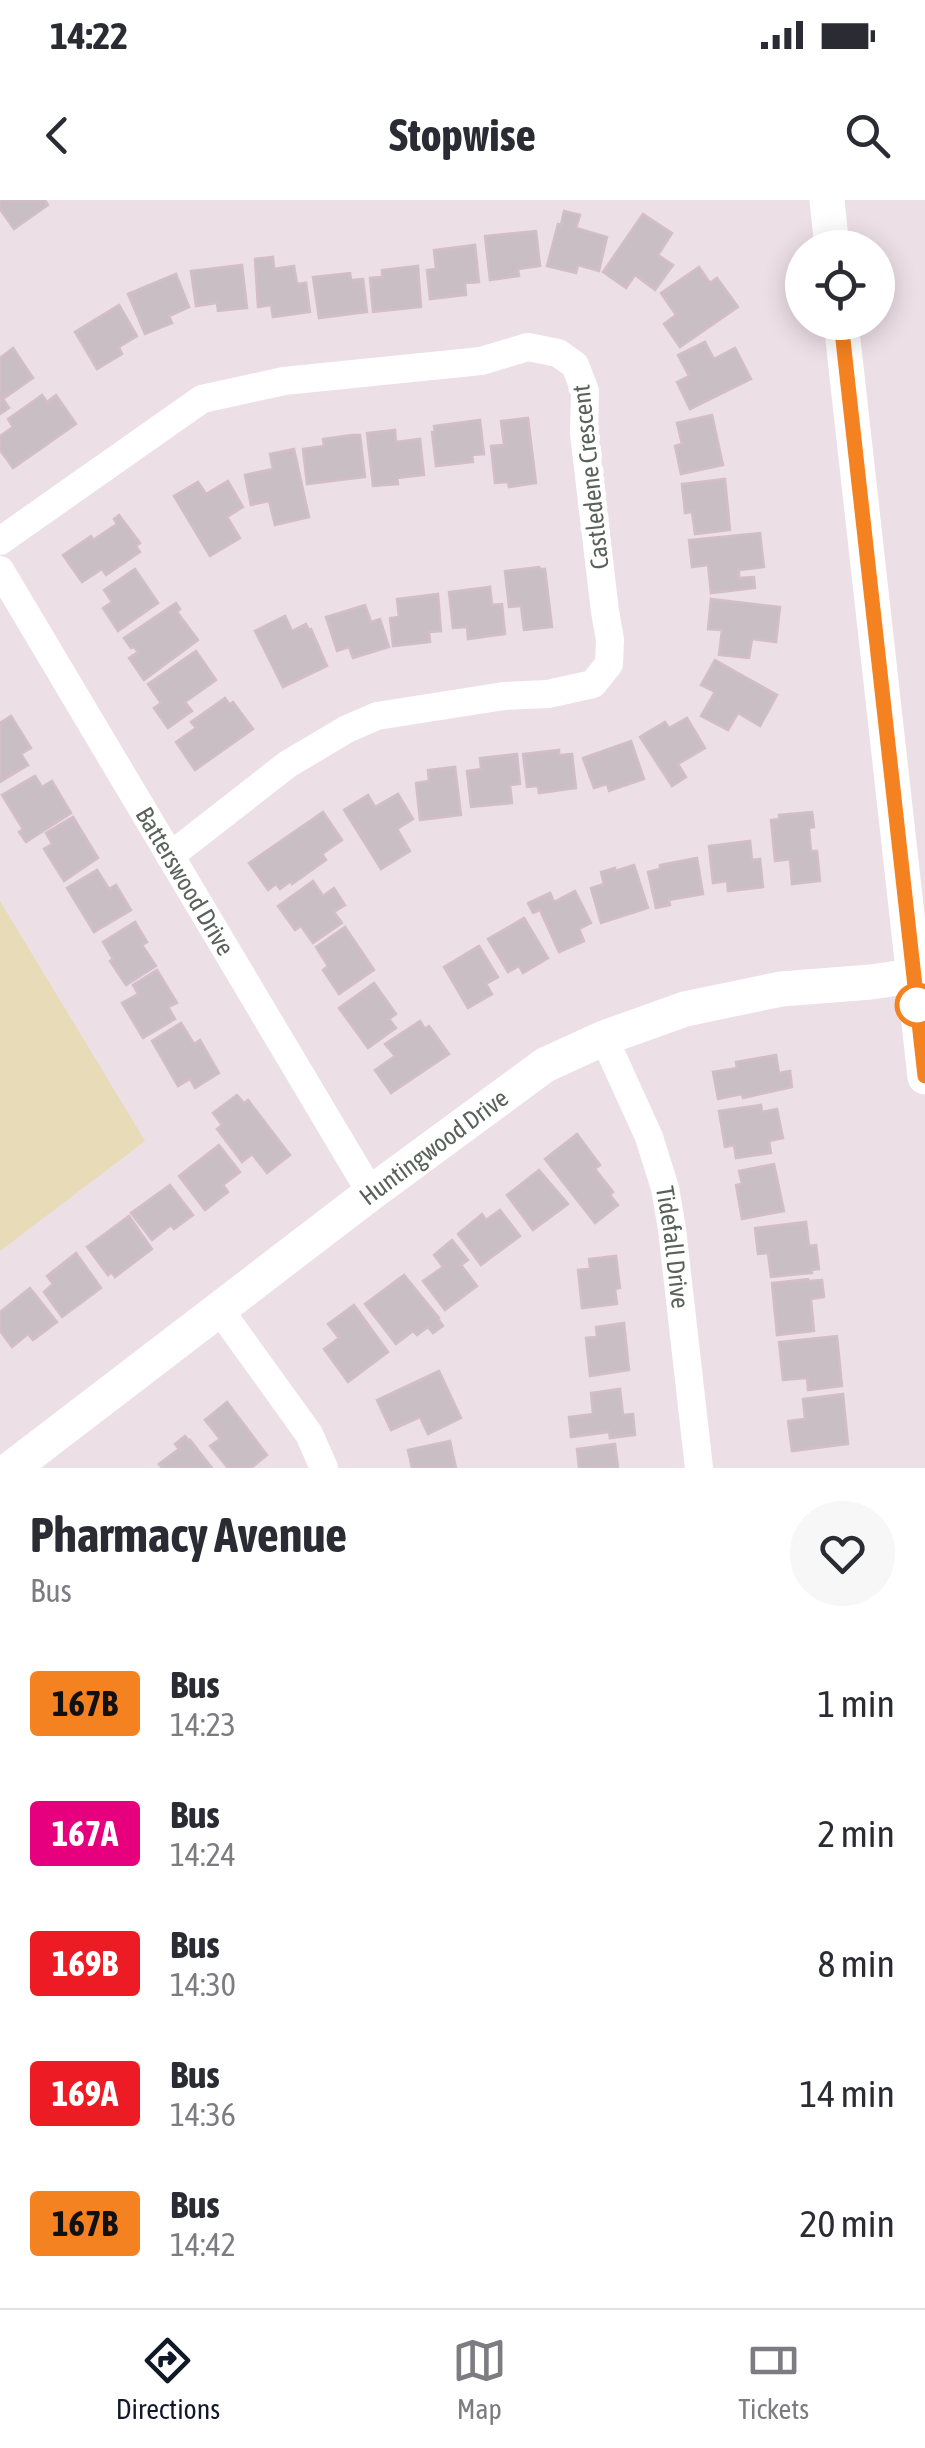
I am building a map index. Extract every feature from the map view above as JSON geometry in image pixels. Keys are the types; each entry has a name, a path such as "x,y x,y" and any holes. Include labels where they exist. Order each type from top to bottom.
{"street":[{"path":"827,200 830,230"},
{"path":"843,340 919,975 925,1077"},
{"name":"Castledene Crescent","path":"0,541 202,398 284,381 482,360 528,347 558,353 575,365 585,391 584,434 610,640 609,664 593,684 548,694 504,696 377,716 288,764 170,856"},
{"name":"Batterswood Drive","path":"0,570 371,1193"},
{"name":"Huntingwood Drive","path":"12,1468 371,1193 546,1065 685,1008 782,988 919,975"},
{"name":"Tidefall Drive","path":"604,1038 654,1150 666,1188 699,1468"},
{"path":"220,1309 309,1434 324,1468"}],"shaded area":[{"path":"0,901 145,1141 0,1251"}],"building":[{"path":"0,200 45,200 48,205 14,229 0,209"},
{"path":"564,211 580,215 576,228 607,237 599,271 578,265 576,273 547,266"},
{"path":"643,214 672,233 658,255 673,265 655,290 635,275 626,288 603,272"},
{"path":"536,231 540,266 518,269 519,276 490,280 485,236"},
{"path":"475,245 479,282 465,283 466,295 430,299 427,270 436,269 434,250"},
{"path":"273,257 274,269 294,266 297,284 306,283 310,312 273,317 271,305 258,307 255,259"},
{"path":"242,265 247,308 218,311 217,303 196,306 191,271"},
{"path":"418,266 421,307 373,312 370,278 382,277 382,270"},
{"path":"699,267 710,283 717,278 738,307 680,347 664,324 676,315 661,293"},
{"path":"350,273 351,280 363,279 367,312 319,318 313,277"},
{"path":"176,274 189,307 169,316 172,323 145,334 128,294"},
{"path":"119,305 137,336 119,347 122,354 97,369 75,332"},
{"path":"705,342 714,359 735,348 751,379 690,409 677,382 689,376 678,355"},
{"path":"13,348 33,378 3,399 9,408 0,414 0,358"},
{"path":"42,395 47,402 56,395 76,424 13,468 0,450 0,436 13,427 8,419"},
{"path":"712,415 723,465 681,474 675,446 682,444 677,423"},
{"path":"528,418 536,483 509,487 508,482 495,483 491,446 504,445 501,421"},
{"path":"480,420 484,454 472,455 473,462 436,466 434,426"},
{"path":"395,430 396,442 420,439 424,475 397,478 398,484 373,486 367,433"},
{"path":"360,435 365,477 307,484 303,449 324,446 323,439"},
{"path":"294,449 309,517 275,525 269,501 251,505 245,475 273,469 270,454"},
{"path":"725,479 730,530 695,534 692,512 685,513 682,484"},
{"path":"228,481 243,507 227,517 240,538 210,556 174,496 198,482 206,494"},
{"path":"119,515 140,543 136,546 140,552 106,575 102,569 82,582 63,555 117,524 114,519"},
{"path":"760,533 764,567 739,570 739,578 754,577 755,588 711,593 708,565 692,567 689,540"},
{"path":"135,569 158,603 118,631 103,608 112,602 104,590"},
{"path":"545,569 552,627 524,630 521,606 509,607 505,571"},
{"path":"490,587 492,605 502,604 505,634 468,639 467,627 453,628 449,592"},
{"path":"438,594 441,631 429,632 430,642 393,646 390,618 399,617 397,599"},
{"path":"711,599 780,607 776,642 752,639 749,658 719,655 722,630 708,629"},
{"path":"176,603 180,609 177,612 198,640 144,680 129,658 138,652 124,638"},
{"path":"365,605 371,622 380,619 389,647 353,658 349,647 337,651 326,617"},
{"path":"285,616 292,631 306,624 311,629 327,666 283,687 255,631"},
{"path":"196,651 216,680 185,702 192,711 168,728 154,708 161,703 148,684"},
{"path":"715,660 777,695 760,726 738,713 728,730 701,716 715,692 701,685"},
{"path":"225,698 229,704 233,702 253,729 195,770 176,742 196,728 191,722"},
{"path":"11,716 31,748 21,754 28,765 0,782 0,723"},
{"path":"687,718 705,748 678,764 686,777 672,786 640,737 665,722 669,728"},
{"path":"631,741 644,779 609,791 607,784 594,788 583,758"},
{"path":"559,750 559,755 572,754 576,788 539,793 538,786 527,787 523,754"},
{"path":"517,754 520,784 510,785 512,803 471,807 467,771 481,769 480,758"},
{"path":"455,767 461,815 420,820 416,783 429,781 428,770"},
{"path":"35,776 42,787 52,781 71,813 26,842 19,832 23,829 2,795"},
{"path":"398,794 413,819 397,829 410,851 381,869 344,810 368,795 375,807"},
{"path":"323,812 342,840 322,854 326,860 292,884 291,881 280,889 276,884 268,890 249,863"},
{"path":"812,812 811,851 817,851 820,881 792,884 790,859 775,861 771,820 779,819 779,815"},
{"path":"73,817 98,858 64,881 44,849 52,844 46,833"},
{"path":"750,841 752,860 760,859 763,887 728,891 727,881 713,883 709,846"},
{"path":"697,858 703,894 669,900 670,905 656,908 648,872 660,869 660,865"},
{"path":"634,865 648,908 601,923 591,888 604,884 601,872"},
{"path":"97,870 109,889 116,885 131,910 94,932 67,888"},
{"path":"313,881 323,896 334,888 345,905 334,912 342,923 313,943 301,926 295,930 278,906"},
{"path":"575,891 591,923 579,929 584,941 559,952 540,910 533,913 528,903 550,893 554,902"},
{"path":"524,918 548,958 523,973 519,966 508,972 488,939"},
{"path":"135,922 147,942 142,945 156,966 126,985 103,942"},
{"path":"345,927 374,970 339,994 323,970 328,966 316,947"},
{"path":"479,946 498,977 486,984 492,994 468,1008 444,967"},
{"path":"157,970 177,1003 168,1007 175,1019 143,1038 122,1003 138,994 133,985"},
{"path":"374,983 396,1014 389,1019 396,1028 368,1048 339,1008"},
{"path":"420,1021 425,1029 429,1026 449,1054 391,1093 375,1070 395,1056 385,1044"},
{"path":"181,1023 194,1044 200,1040 219,1073 195,1088 190,1079 178,1086 152,1041"},
{"path":"776,1055 779,1073 790,1071 792,1087 743,1098 742,1094 718,1099 713,1072 737,1068 736,1062"},
{"path":"237,1095 244,1103 248,1100 290,1155 267,1173 252,1154 242,1162 217,1129 222,1125 213,1113"},
{"path":"761,1105 762,1112 777,1109 783,1138 769,1141 771,1153 736,1158 734,1145 725,1147 719,1111"},
{"path":"577,1134 600,1165 595,1169 618,1205 595,1223 545,1159"},
{"path":"219,1145 240,1172 223,1185 228,1192 205,1210 179,1176"},
{"path":"774,1164 784,1211 742,1219 736,1185 742,1184 739,1171"},
{"path":"539,1170 568,1204 533,1230 507,1195"},
{"path":"170,1185 193,1215 152,1240 131,1213"},
{"path":"500,1210 520,1236 481,1265 458,1234 482,1214 486,1220"},
{"path":"129,1216 152,1249 115,1277 111,1272 108,1275 87,1247"},
{"path":"806,1222 809,1246 816,1245 819,1269 771,1277 768,1253 758,1254 755,1228"},
{"path":"452,1240 468,1260 461,1265 477,1286 445,1310 423,1281 443,1267 434,1255"},
{"path":"76,1253 101,1288 62,1317 44,1292 53,1284 47,1276"},
{"path":"616,1256 620,1288 615,1289 617,1304 582,1308 578,1270 590,1269 589,1259"},
{"path":"404,1275 443,1326 433,1333 428,1327 417,1335 413,1331 396,1344 365,1304"},
{"path":"822,1280 824,1297 811,1299 814,1331 777,1335 772,1283"},
{"path":"30,1288 57,1322 33,1340 28,1334 12,1347 0,1331 0,1312"},
{"path":"354,1305 388,1352 348,1382 324,1349 339,1338 328,1324"},
{"path":"624,1323 629,1370 590,1376 586,1338 597,1337 596,1327"},
{"path":"837,1336 842,1386 808,1390 807,1378 783,1380 779,1342"},
{"path":"439,1371 461,1418 428,1434 420,1417 391,1430 377,1400"},
{"path":"620,1389 623,1415 633,1414 635,1435 610,1438 609,1432 571,1437 569,1417 593,1414 591,1393"},
{"path":"843,1394 848,1444 792,1451 788,1421 805,1419 803,1399"},
{"path":"227,1402 267,1455 251,1468 228,1468 210,1446 220,1439 205,1420"},
{"path":"185,1436 212,1468 162,1468 159,1464 179,1449 175,1444"},
{"path":"450,1441 456,1468 412,1468 408,1450"},
{"path":"615,1444 618,1468 579,1468 577,1449"}],"bus line":[{"name":"167B","path":"843,340 925,1076"}]}
